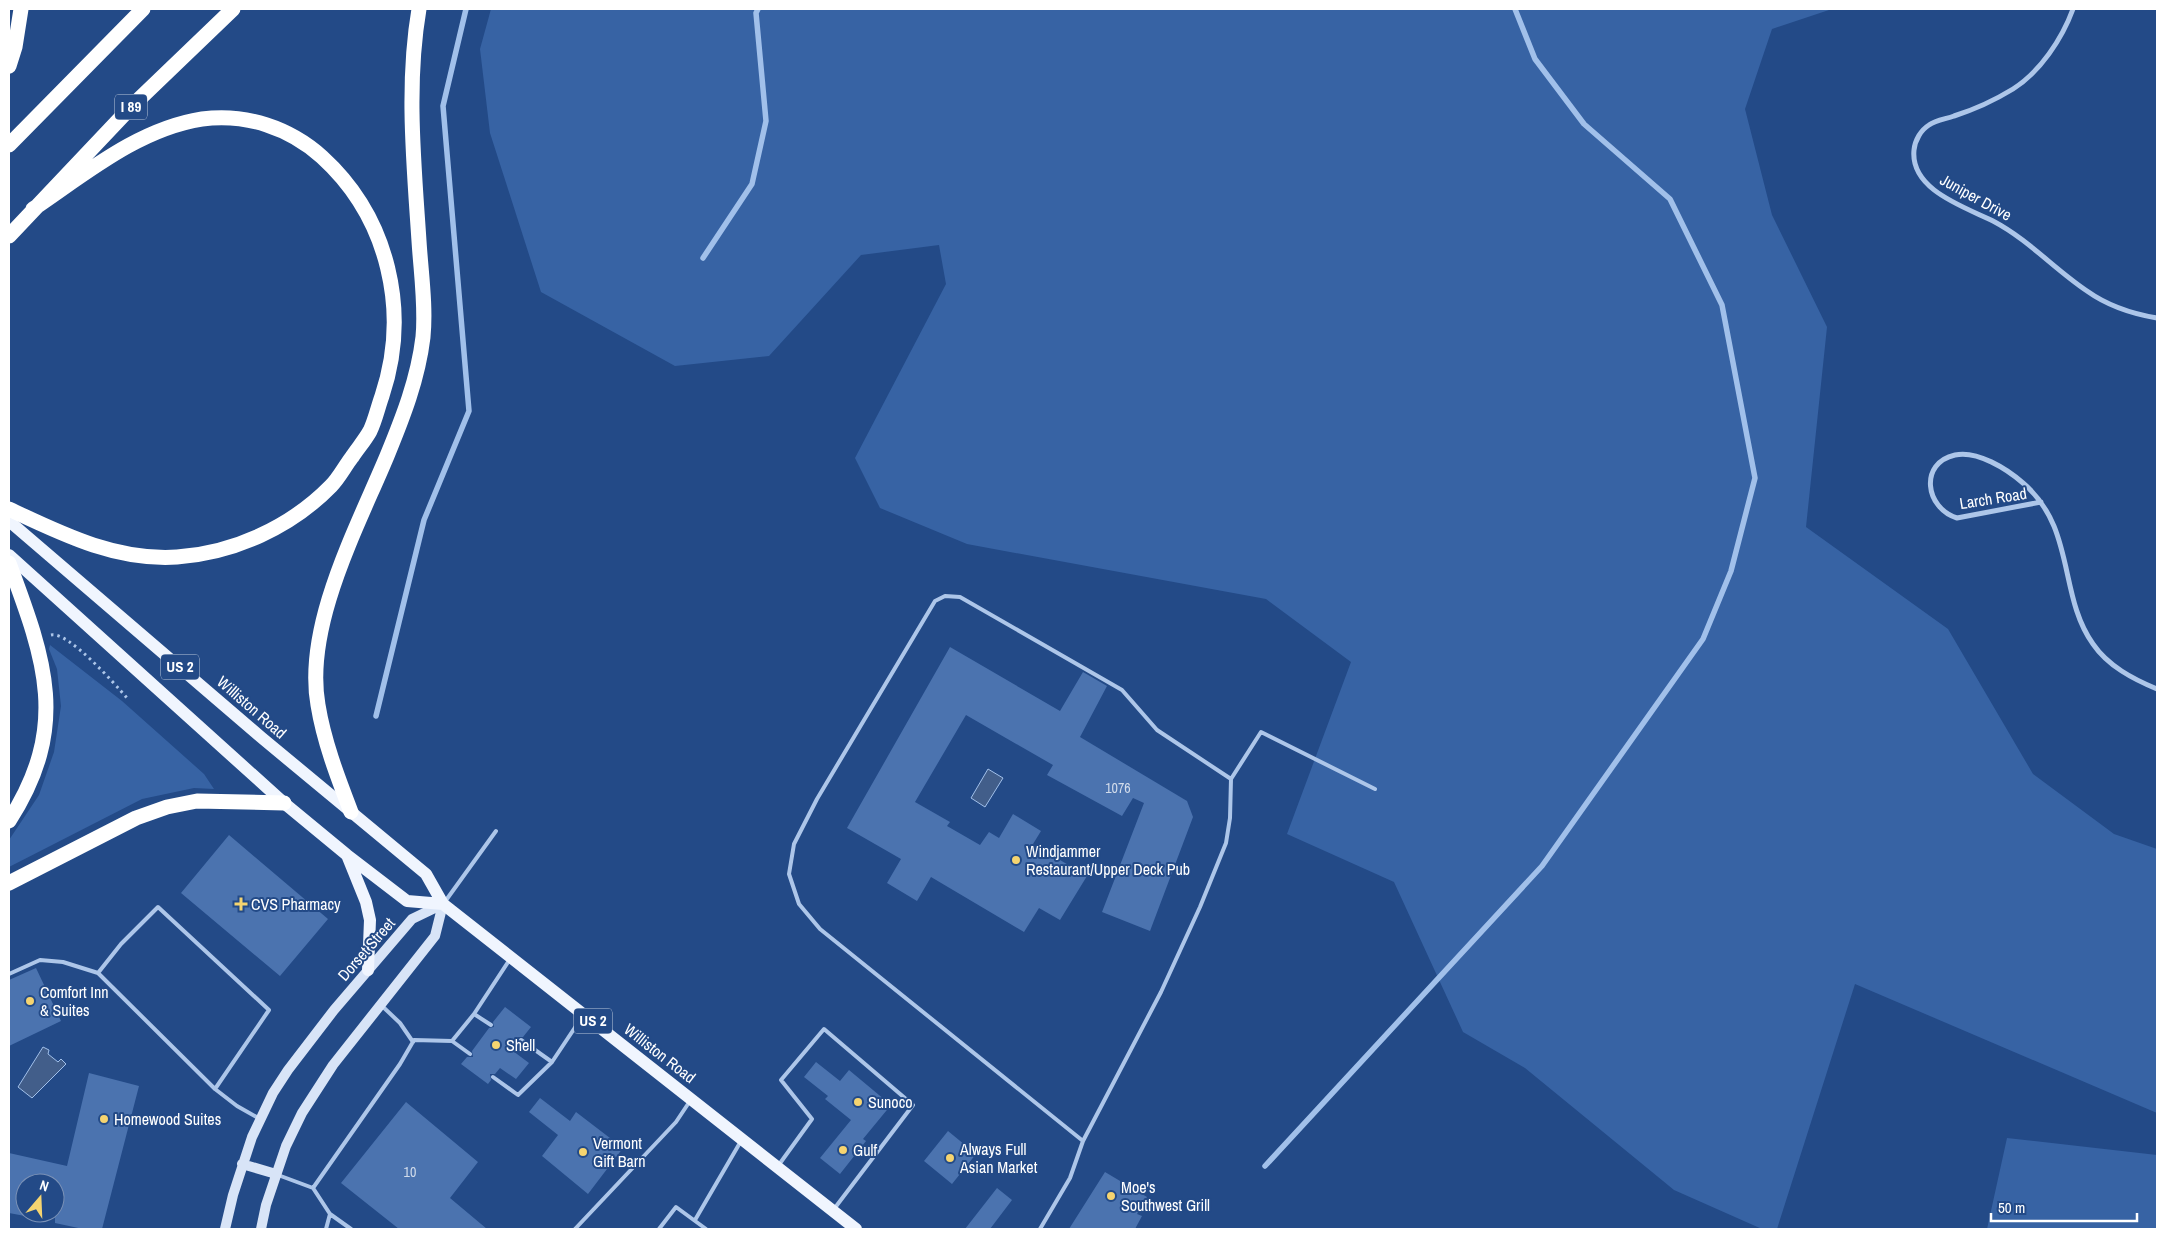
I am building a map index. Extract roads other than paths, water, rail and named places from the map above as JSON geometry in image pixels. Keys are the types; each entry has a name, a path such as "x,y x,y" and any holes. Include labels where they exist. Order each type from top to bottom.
{"highway":[{"path":"9,66 16,47 21,9"},
{"path":"9,145 143,9"},
{"name":"I 89","path":"9,236 132,106 233,9"},
{"path":"352,812 334,768 317,704 317,648 333,586 395,436 415,382 420,360 424,311 414,170 413,109 415,44 419,9"},
{"path":"9,509 82,542 141,556 175,557 201,554 233,546 283,525 331,486 370,430 389,375 395,333 393,289 388,269 375,232 356,196 333,167 319,154 297,138 272,126 256,122 220,118 203,119 166,129 118,152 33,209"},
{"path":"9,563 36,639 47,690 46,714 38,759 20,804 9,821"},
{"path":"9,883 136,818 167,806 197,801 284,803"}],"main road":[{"name":"Williston Road","path":"9,521 426,874 443,904 856,1229"},
{"name":"US 2","path":"9,555 284,803 347,855 407,900 443,904"},
{"path":"347,855 366,902 370,920 368,970"},
{"path":"260,1229 286,1146 310,1100 333,1065 435,936 443,904"},
{"name":"Dorset Street","path":"225,1229 242,1164 260,1119 283,1078 305,1046 412,919 443,904"},
{"path":"242,1164 276,1174"}],"street":[{"name":"Juniper Drive","path":"2073,9 2052,49 2028,76 2002,95 1966,112 1929,124 1918,136 1915,143 1914,159 1920,175 1936,191 2016,234 2088,292 2124,310 2157,318"},
{"name":"Larch Road","path":"2041,502 1957,518 1945,513 1935,504 1931,491 1931,478 1942,462 1954,456 1967,455 2008,472 2027,486 2041,502 2061,541 2075,606 2090,640 2100,652 2123,672 2157,689"}],"lane":[{"path":"1083,1141 820,928 799,904 789,874 794,844 817,799 935,601 945,596 960,597 1122,690 1156,730 1232,779"},
{"path":"1040,1229 1070,1178 1083,1141 1161,992 1200,907 1226,843 1230,818 1232,779 1261,732 1374,789"},
{"path":"443,904 496,831"},
{"path":"98,973 158,906 269,1010 216,1089"},
{"path":"452,1041 474,1014 511,958"},
{"path":"9,974 40,960 63,962 98,973 216,1089 237,1106 260,1119"},
{"path":"381,1005 400,1023 413,1042"},
{"path":"474,1014 491,1025"},
{"path":"494,1077 518,1095 552,1062 584,1014"},
{"path":"777,1167 812,1119 781,1080 824,1030 913,1105 833,1211"},
{"path":"313,1188 400,1064 414,1040 452,1041 470,1054"},
{"path":"521,1040 552,1062"},
{"path":"575,1229 676,1122 692,1099"},
{"path":"695,1220 742,1139"},
{"path":"276,1174 313,1188 330,1214 351,1229"},
{"path":"659,1229 676,1207 706,1229"},
{"path":"326,1229 330,1214"}],"waterway":[{"path":"376,716 424,520 469,411 443,106 466,9"},
{"path":"703,258 752,184 766,121 756,13 758,9"},
{"path":"1265,1166 1542,866 1703,639 1731,571 1755,478 1722,305 1670,199 1584,124 1535,59 1515,9"}],"place":[{"name":"Windjammer Restaurant/Upper Deck Pub","path":"1016,860"},
{"name":"CVS Pharmacy","path":"241,904"},
{"name":"Comfort Inn & Suites","path":"30,1001"},
{"name":"Shell","path":"496,1045"},
{"name":"Sunoco","path":"858,1102"},
{"name":"Homewood Suites","path":"104,1119"},
{"name":"Gulf","path":"843,1150"},
{"name":"Vermont Gift Barn","path":"583,1152"},
{"name":"Always Full Asian Market","path":"950,1158"},
{"name":"Moe's Southwest Grill","path":"1111,1196"}]}
